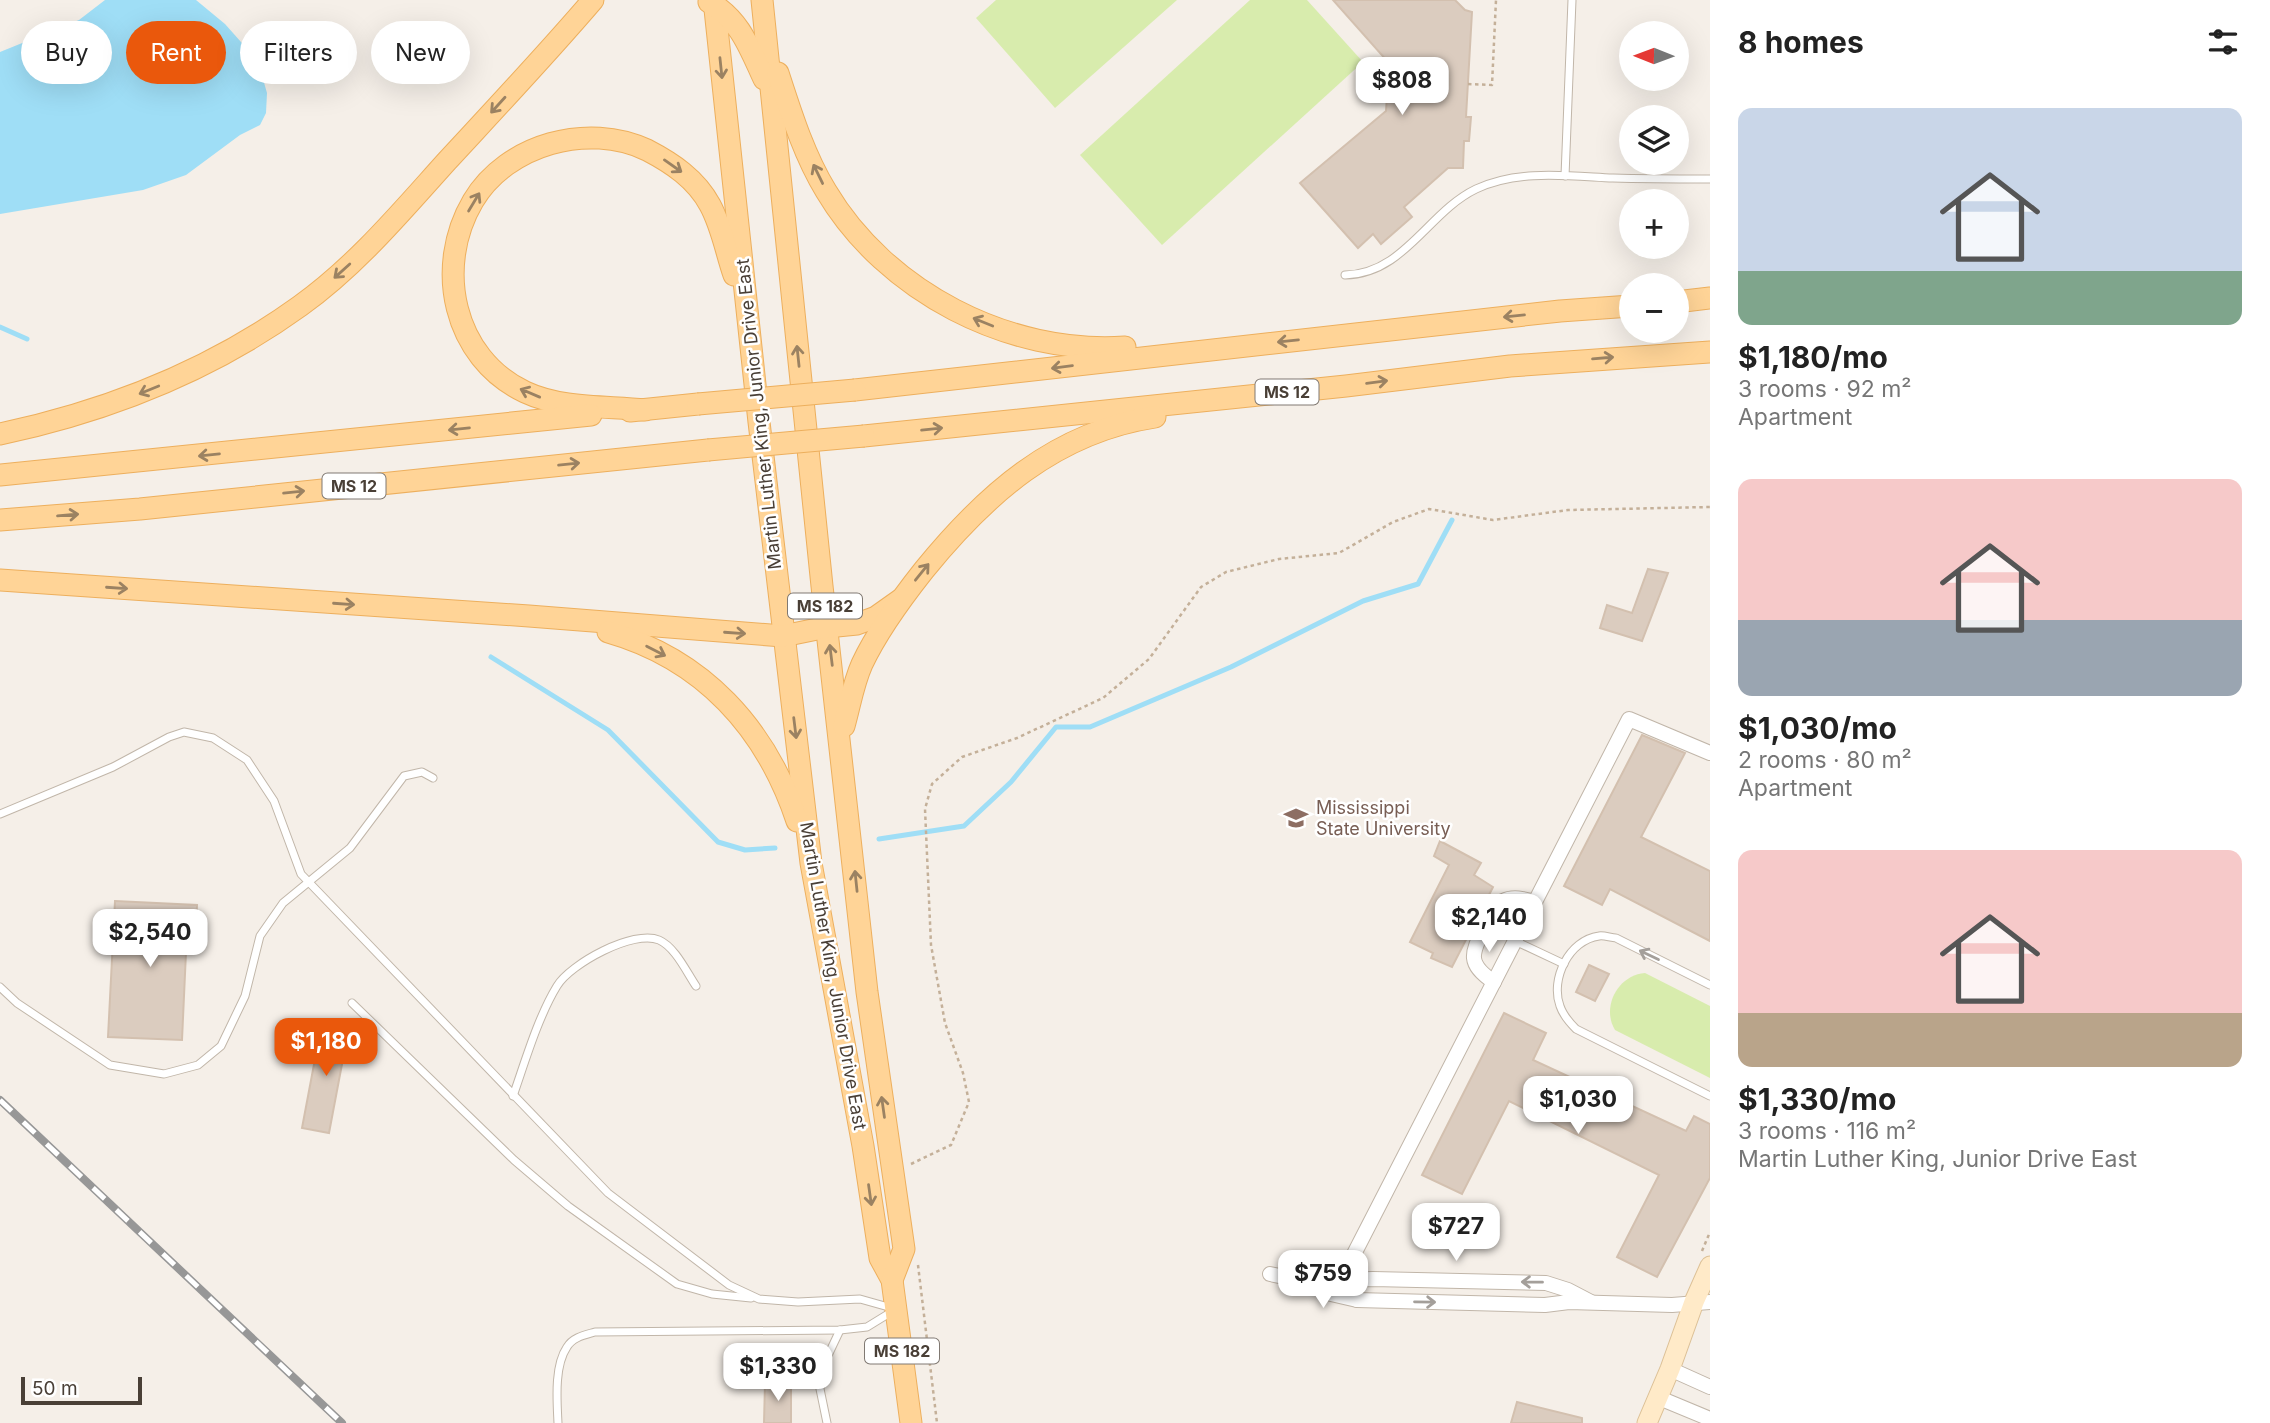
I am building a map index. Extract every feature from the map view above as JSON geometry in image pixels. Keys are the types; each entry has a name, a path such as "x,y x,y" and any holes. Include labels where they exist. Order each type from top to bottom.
{"main road":[{"path":"0,434 125,400 187,374 250,340 302,305 346,268 396,218 586,8 612,0"},
{"name":"Martin Luther King, Junior Drive East","path":"762,0 867,992 904,1250 892,1280"},
{"path":"711,2 740,29 771,94"},
{"name":"Martin Luther King, Junior Drive East","path":"711,2 811,863 863,1146 880,1258 892,1280 911,1423"},
{"path":"766,37 795,125 826,191 847,221 874,251 897,272 942,303 990,325 1044,342 1073,347 1103,348 1188,342 1244,346"},
{"path":"645,410 561,403 544,399 507,382 477,352 456,311 453,264 456,243 465,219 474,200 489,181 534,149 554,142 598,138 620,141 659,156 696,186 709,204 747,312"},
{"path":"1689,301 1710,298"},
{"path":"1689,303 1710,304"},
{"path":"0,475 855,390 1560,311 1619,307"},
{"name":"MS 12","path":"0,520 140,509 864,436 1346,386 1510,366 1710,352"},
{"path":"841,742 856,679 863,662 900,600 951,536 989,497 1016,475 1066,446 1119,426 1149,418 1346,386"},
{"path":"0,580 783,636 857,624 876,617 900,600"},
{"path":"569,620 632,639 667,656 698,674 732,706 759,740 786,789 811,863"}],"street":[{"path":"1357,1300 1353,1256 1629,719 1710,753"},
{"path":"1494,982 1479,972 1474,949 1494,909 1505,900 1519,898 1535,902"},
{"path":"1647,1423 1702,1302 1710,1266"},
{"path":"1270,1274 1304,1281 1353,1279 1546,1283 1568,1290 1595,1304"},
{"path":"1304,1281 1331,1294 1357,1300 1545,1305 1672,1305 1702,1302"},
{"path":"1670,1369 1710,1387"},
{"path":"1657,1397 1710,1419"}],"lane":[{"path":"1565,176 1572,0"},
{"path":"1345,275 1371,272 1388,262 1474,189 1517,176 1710,179"},
{"path":"0,814 113,767 169,737 184,732 213,738 247,760 274,801 301,874 513,1096 608,1193 729,1285 759,1299"},
{"path":"0,988 17,1003 110,1065 164,1074 198,1065 221,1046 245,996 260,936 283,903 350,848 404,776 422,772 433,778"},
{"path":"513,1096 557,984 579,964 614,946 646,936 661,940 673,952 696,986"},
{"path":"1710,985 1616,938 1600,936 1586,941 1570,953 1559,975 1557,995 1565,1018 1576,1029 1710,1096"},
{"path":"1515,941 1564,964"},
{"path":"352,1003 514,1160 568,1206 677,1284 712,1294 798,1303 860,1299 897,1309"},
{"path":"558,1423 556,1383 566,1348 578,1337 595,1332 840,1330 867,1327 897,1309"},
{"path":"827,1423 820,1389 822,1366 840,1330"}],"path":[{"path":"1468,84 1492,85 1496,0"},
{"path":"906,1167 951,1144 969,1102 963,1073 945,1023 931,945 925,809 932,784 962,757 1017,738 1103,698 1149,659 1201,587 1226,572 1279,559 1339,553 1393,522 1429,509 1493,520 1568,510 1710,507"},
{"path":"917,1261 937,1423"}],"green space":[{"path":"996,0 1177,0 1055,108 976,18"},
{"path":"1250,0 1307,0 1363,62 1162,245 1080,155"},
{"path":"1645,973 1710,1006 1710,1078 1615,1030 1610,1012 1615,994 1627,980"}],"water":[{"path":"105,0 196,0 221,21 126,21 126,84 226,84 226,25 240,41 240,84 264,84 266,113 260,125 240,135 186,175 143,190 0,214 0,52 21,43 21,84 112,84 112,21 77,21"}],"building":[{"path":"1333,0 1455,0 1465,10 1472,12 1466,117 1471,117 1469,141 1464,141 1463,168 1448,168 1404,207 1412,217 1381,244 1373,234 1358,248 1300,183 1386,111 1389,63"},
{"path":"1648,569 1668,573 1642,641 1600,628 1607,605 1632,613"},
{"path":"1642,735 1685,753 1641,837 1710,871 1710,941 1610,889 1602,905 1564,886"},
{"path":"1440,841 1481,863 1474,875 1493,887 1452,967 1431,958 1433,953 1410,942 1449,865 1434,856"},
{"path":"115,901 197,905 195,953 186,952 182,1040 108,1037"},
{"path":"1589,965 1609,974 1595,1001 1576,992"},
{"path":"1504,1013 1546,1033 1533,1060 1686,1131 1694,1116 1710,1124 1710,1178 1657,1277 1617,1257 1659,1175 1509,1101 1462,1194 1422,1175"},
{"path":"322,1022 349,1027 329,1133 302,1128"},
{"path":"765,1383 791,1384 791,1423 764,1423"},
{"path":"1517,1402 1582,1418 1582,1423 1511,1423"}],"waterway":[{"path":"0,327 27,339"},
{"path":"879,839 964,826 1011,782 1056,727 1090,727 1231,667 1363,601 1418,584 1452,520"},
{"path":"491,657 608,730 718,842 745,850 775,848"}],"railway":[{"path":"0,1100 342,1423"}],"place":[{"name":"Mississippi State University","path":"1296,818"}]}
